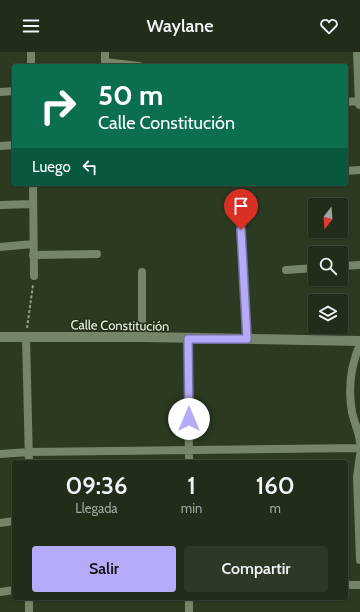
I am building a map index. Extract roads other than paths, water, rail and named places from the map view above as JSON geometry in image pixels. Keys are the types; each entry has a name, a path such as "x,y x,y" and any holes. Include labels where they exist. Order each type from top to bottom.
{"street":[{"path":"31,52 31,64"},
{"path":"105,52 106,62 120,64"},
{"path":"358,52 360,104"},
{"path":"0,92 12,91"},
{"path":"348,102 360,101"},
{"path":"0,146 12,145"},
{"path":"348,171 360,170"},
{"path":"33,186 34,276"},
{"path":"0,205 33,204"},
{"path":"240,215 247,339"},
{"path":"0,247 33,244"},
{"path":"34,256 97,254"},
{"path":"348,266 360,265"},
{"path":"286,270 308,268"},
{"path":"142,272 143,337"},
{"name":"Calle Constitución","path":"0,337 143,337 360,343"},
{"path":"26,337 29,460"},
{"path":"188,339 189,460"},
{"path":"360,343 355,356 350,382 352,412 359,433 360,442"},
{"path":"0,454 29,452 360,448"},
{"path":"360,455 357,477 360,560"},
{"path":"0,523 12,521"},
{"path":"348,585 360,585"},
{"path":"0,592 12,590"},
{"path":"29,600 29,612"},
{"path":"189,600 189,612"}]}
